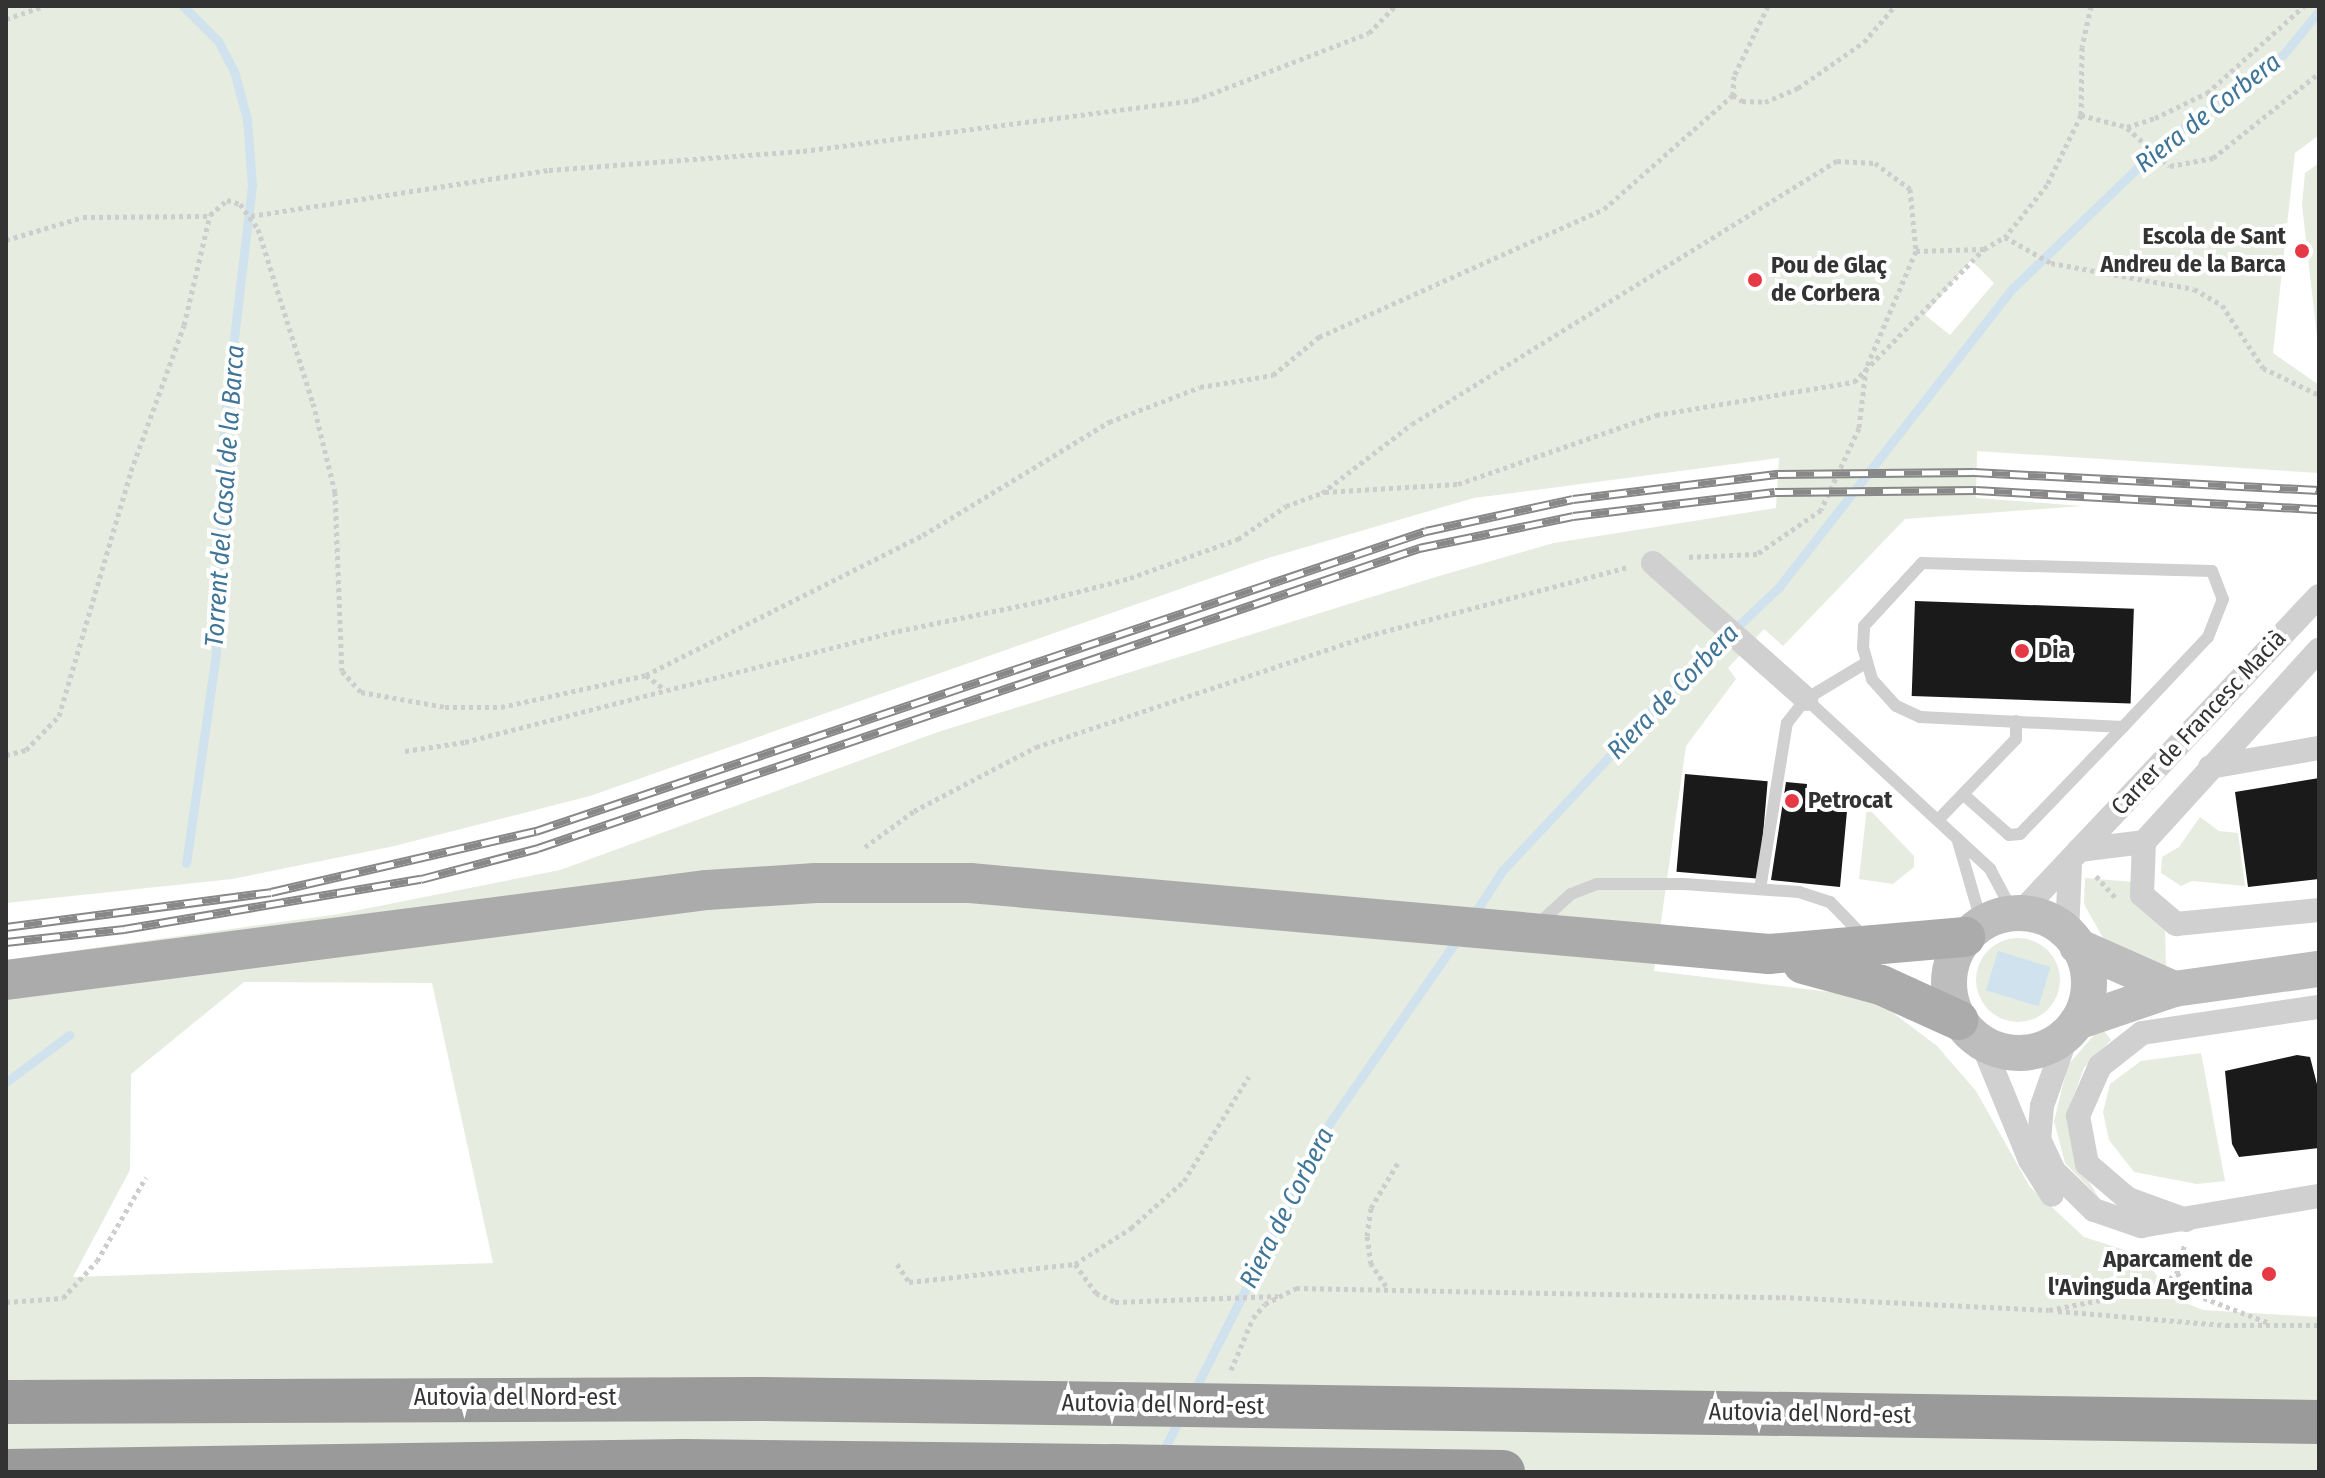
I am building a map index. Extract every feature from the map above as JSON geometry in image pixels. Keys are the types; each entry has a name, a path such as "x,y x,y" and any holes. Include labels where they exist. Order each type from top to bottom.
{"highway":[{"name":"Autovia del Nord-est","path":"6,1402 759,1399 2319,1422"},
{"path":"6,1471 684,1461 1503,1472"}],"main road":[{"path":"6,980 707,890 816,883 970,883 1769,954 1874,948 1995,922 2047,918 2072,939 2174,989"},
{"path":"1970,1032 1950,971 1995,922"},
{"path":"2072,939 2089,985 2072,1027"},
{"path":"1769,954 1881,985 1970,1032 2021,1052 2072,1027 2174,989 2319,969"}],"street":[{"path":"1653,563 1806,699"},
{"name":"Carrer de Francesc Macià","path":"1995,922 2074,857 2319,596"},
{"name":"Carrer de Francesc Macià","path":"2074,857 2144,842 2319,650"},
{"path":"2210,767 2319,748"},
{"path":"2144,842 2142,895 2176,924 2319,910"},
{"path":"2072,939 2074,857"},
{"path":"2172,1218 2117,1192 2087,1164 2078,1116 2100,1066 2142,1033 2319,1007"},
{"path":"2072,1027 2042,1106 2039,1139 2054,1171 2094,1210 2141,1226 2172,1218 2319,1196"},
{"path":"1970,1032 2030,1160 2063,1210 2133,1241 2164,1237 2172,1218"}],"lane":[{"path":"1964,795 2009,835 2020,834 2123,727 2208,637 2223,599 2212,571 1922,563 1864,626 1864,664 1896,706 1920,717 2123,727"},
{"path":"1760,889 1787,723 1806,699 1864,664"},
{"path":"1806,699 1990,869 1995,922"},
{"path":"1938,820 2016,739 2016,721"},
{"path":"1957,838 1995,922"},
{"path":"1516,932 1571,894 1597,884 1760,889 1830,902 1874,948"}],"path":[{"path":"6,19 44,6"},
{"path":"251,216 549,170 803,151 1195,100 1369,33 1395,6"},
{"path":"6,755 26,750 59,716 131,471 184,325 210,215 227,200 251,216 313,403 335,492 342,671 361,692 445,707 501,707 646,675 923,535 1109,422 1200,387 1273,375 1319,337 1604,209 1733,95 1734,76 1768,6"},
{"path":"1733,95 1765,102 1798,88 1864,42 1895,6"},
{"path":"405,751 465,742 664,690 1130,578 1238,539 1286,506 1322,493 1458,484 1656,415 1737,397 1797,396 1854,382 1984,249 2005,237 2047,185 2081,115 2082,47 2091,6"},
{"path":"2127,127 2207,93 2304,6"},
{"path":"2081,115 2127,127 2170,166 2213,158 2319,73"},
{"path":"816,883 914,811 1036,747 1367,636 1653,563 1757,554 1821,510 1859,428 1866,368 1916,251 1918,223 1910,189 1875,163 1837,161 1412,424 1322,493"},
{"path":"6,240 83,217 210,215"},
{"path":"2005,237 2051,263 2204,294 2222,305 2263,368 2319,395"},
{"path":"1916,251 1984,249"},
{"path":"646,675 664,690"},
{"path":"897,1264 909,1282 1075,1264 1131,1228 1184,1181 1249,1076"},
{"path":"1386,1286 1371,1264 1367,1236 1371,1208 1399,1161"},
{"path":"6,1302 63,1298 97,1261 146,1177"},
{"path":"2172,1218 2177,1273 2196,1295 2275,1325"},
{"path":"1075,1264 1096,1293 1115,1302 1279,1296"},
{"path":"2049,1310 2136,1297 2177,1273"},
{"path":"1240,1347 1253,1318 1279,1296 1296,1288 1386,1286 1490,1295 1782,1297 2319,1325"}],"shaded area":[{"path":"6,6 2319,6 2319,135 2295,153 2273,353 2319,385 2319,473 1977,451 1976,498 2083,506 1905,519 1783,646 1764,629 1728,668 1736,679 1686,746 1654,971 1872,997 1937,1046 1976,1091 2030,1187 2084,1237 2140,1255 2176,1299 2203,1310 2319,1317 2319,1472 6,1472 6,960 339,914 560,870 938,732 1439,576 1554,543 1776,508 1779,458 1474,498 1268,558 590,796 390,847 232,879 6,903","holes":["1971,260 1994,283 1950,335 1925,315","244,982 432,983 493,1263 73,1277 130,1170 131,1074"]},
{"path":"2319,163 2319,354 2302,205 2305,173"},
{"path":"1867,807 1914,856 1914,867 1893,884 1859,879"},
{"path":"2200,817 2219,831 2238,833 2245,886 2192,881 2181,886 2161,873 2162,857 2179,847"},
{"path":"2085,878 2134,882 2165,925 2166,970 2103,938 2084,904"},
{"path":"2018,938 2034,941 2048,950 2057,964 2060,980 2057,996 2048,1010 2034,1019 2018,1022 2002,1019 1988,1010 1979,996 1976,980 1979,964 1988,950 2002,941"},
{"path":"2101,1027 2111,1040 2084,1068 2067,1114 2083,1172 2099,1198 2065,1163 2054,1121 2068,1065"},
{"path":"2201,1053 2225,1181 2197,1184 2134,1172 2109,1140 2103,1112 2110,1084 2141,1061"}],"water":[{"path":"1998,951 2051,967 2039,1006 1986,990"}],"building":[{"name":"Dia","path":"1915,601 2134,609 2131,704 1912,696"},
{"path":"1685,774 1768,781 1759,879 1676,872"},
{"path":"2319,778 2319,879 2248,887 2235,792"},
{"path":"1786,782 1807,784 1805,808 1847,811 1840,887 1771,880"},
{"path":"2297,1055 2310,1057 2319,1092 2319,1148 2239,1157 2232,1144 2225,1071"}],"waterway":[{"name":"Torrent del Casal de la Barca","path":"183,6 218,41 234,71 247,119 252,185 224,423 216,653 186,863"},
{"name":"Riera de Corbera","path":"1473,916 1502,871 1680,681 1779,587 2013,288 2163,143 2283,55 2319,11"},
{"name":"Riera de Corbera","path":"1194,1391 1331,1121 1458,938"},
{"name":"Torrent del Casal de la Barca","path":"6,1082 69,1035"},
{"name":"Riera de Corbera","path":"1161,1455 1180,1418"}],"railway":[{"path":"6,927 271,892 536,831 1426,531 1573,499 1778,474 1974,472 2319,490"},
{"path":"6,942 124,929 421,879 538,848 1419,548 1573,516 1775,492 1976,490 2319,509"}],"place":[{"name":"Escola de Sant Andreu de la Barca","path":"2302,251"},
{"name":"Pou de Glaç de Corbera","path":"1755,280"},
{"name":"Dia","path":"2022,651"},
{"name":"Petrocat","path":"1792,801"},
{"name":"Aparcament de l'Avinguda Argentina","path":"2269,1274"}]}
